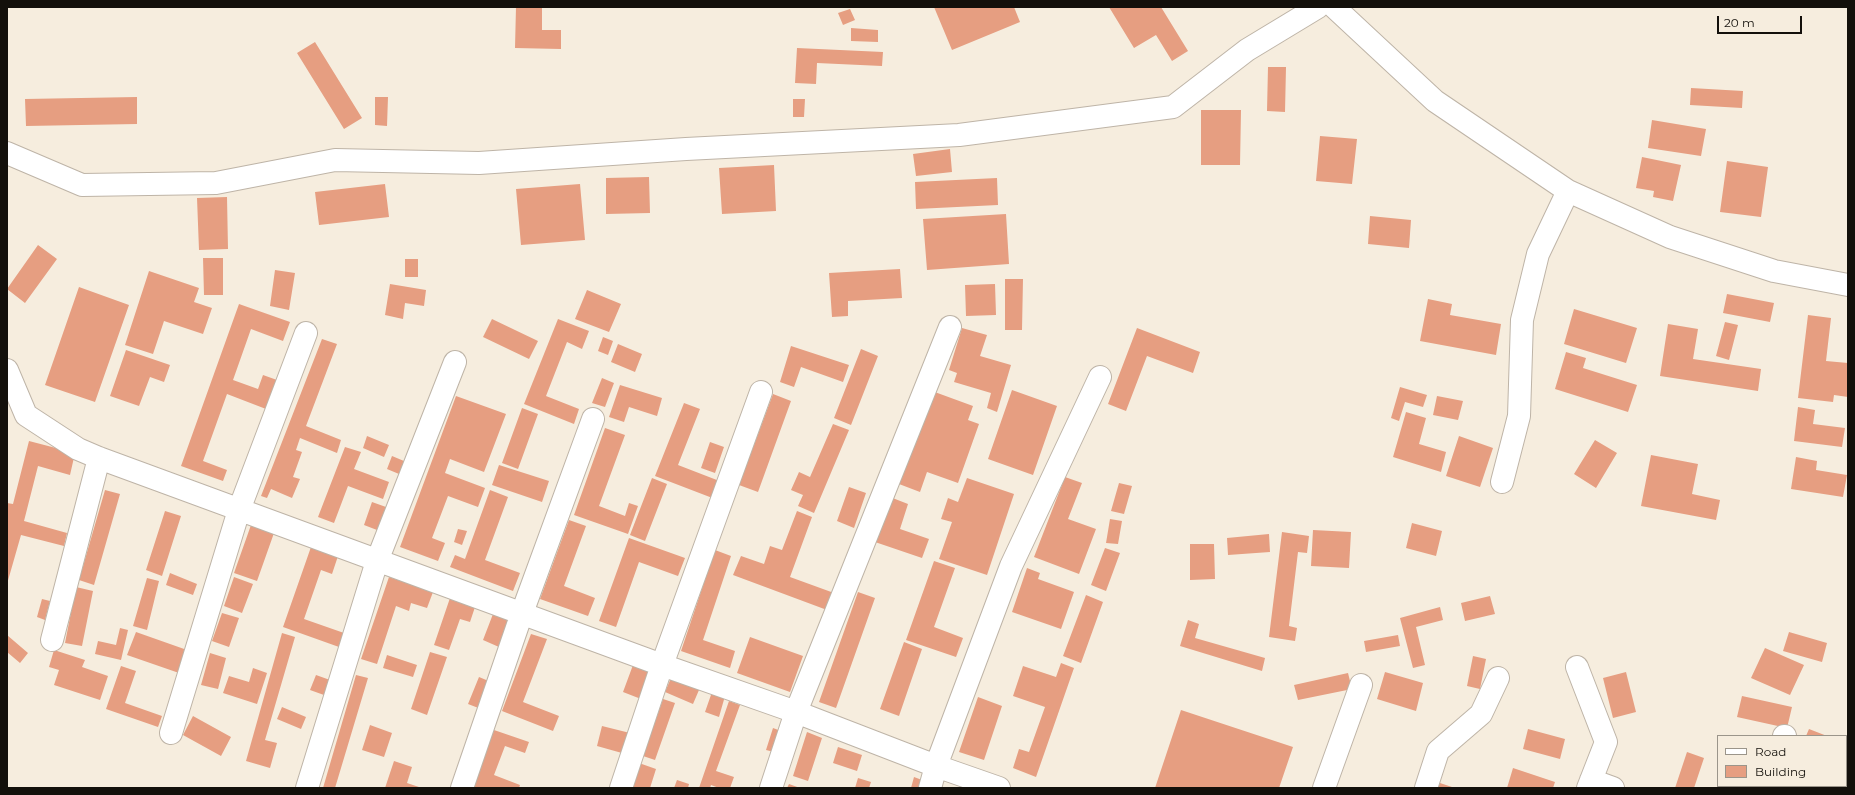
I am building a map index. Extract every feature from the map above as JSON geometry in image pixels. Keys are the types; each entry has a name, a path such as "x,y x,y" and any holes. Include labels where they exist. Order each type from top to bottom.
{"street":[{"path":"7,153 82,185 216,183 334,160 479,163 686,149 959,135 1173,107 1247,50 1318,7"},
{"path":"1334,7 1435,101 1568,191 1670,236 1774,271 1848,285"},
{"path":"1502,482 1519,416 1522,320 1538,254 1568,191"},
{"path":"772,788 796,712 950,327"},
{"path":"171,733 239,510 306,333"},
{"path":"307,788 377,561 455,362"},
{"path":"7,370 26,414 78,449 99,458 662,666 796,712 936,766 999,788"},
{"path":"930,788 936,766 1011,566 1100,377"},
{"path":"621,788 662,666 761,392"},
{"path":"462,788 522,613 593,419"},
{"path":"52,640 99,458"},
{"path":"1577,667 1606,742 1590,784 1613,788"},
{"path":"1426,788 1438,751 1481,714 1498,678"},
{"path":"1324,788 1361,685"}],"building":[{"path":"516,7 542,7 542,30 561,30 561,49 515,48"},
{"path":"934,7 1014,7 1020,22 952,50"},
{"path":"1109,7 1161,7 1188,51 1172,61 1156,35 1134,48"},
{"path":"850,9 855,20 843,25 838,13"},
{"path":"851,28 878,30 878,42 851,41"},
{"path":"315,42 362,118 344,129 297,53"},
{"path":"797,48 883,52 882,66 817,63 816,84 795,83"},
{"path":"1268,67 1286,67 1285,112 1267,111"},
{"path":"1691,88 1743,91 1742,108 1690,105"},
{"path":"137,97 137,124 26,126 25,99"},
{"path":"375,97 388,97 387,126 375,125"},
{"path":"793,99 805,99 804,117 793,117"},
{"path":"1201,110 1241,110 1240,165 1201,165"},
{"path":"1652,120 1706,129 1701,156 1648,148"},
{"path":"1320,136 1357,139 1352,184 1316,181"},
{"path":"950,149 952,172 916,176 913,154"},
{"path":"1642,157 1681,165 1673,201 1653,197 1654,191 1636,188"},
{"path":"1727,161 1768,167 1761,217 1720,212"},
{"path":"774,165 776,211 722,214 719,168"},
{"path":"649,177 650,213 606,214 606,178"},
{"path":"997,178 998,205 916,209 915,182"},
{"path":"385,184 389,217 319,225 315,192"},
{"path":"580,184 585,240 521,245 516,189"},
{"path":"227,197 228,249 199,250 197,198"},
{"path":"1006,214 1009,264 927,270 923,219"},
{"path":"1370,216 1411,220 1409,248 1368,244"},
{"path":"38,245 57,259 25,303 7,289"},
{"path":"203,258 223,258 223,295 204,295"},
{"path":"405,259 418,259 418,277 405,277"},
{"path":"900,269 902,298 848,301 848,316 832,317 829,273"},
{"path":"275,270 295,273 289,310 270,306"},
{"path":"149,271 199,288 194,302 212,308 203,334 164,321 153,354 125,345"},
{"path":"1005,279 1023,279 1022,330 1005,330"},
{"path":"390,284 426,290 424,306 405,303 403,319 385,315"},
{"path":"995,284 996,315 966,316 965,285"},
{"path":"79,287 129,305 95,402 45,385"},
{"path":"587,290 621,304 609,332 575,319"},
{"path":"1727,294 1774,303 1770,322 1723,313"},
{"path":"1428,299 1452,304 1450,315 1501,324 1496,355 1420,341"},
{"path":"239,304 290,322 283,341 251,329 233,380 258,389 263,375 277,380 266,409 227,394 203,461 227,470 223,481 181,466"},
{"path":"1574,309 1637,328 1626,363 1564,344"},
{"path":"1808,315 1831,318 1826,361 1848,363 1848,397 1834,395 1833,402 1798,398"},
{"path":"492,319 538,341 529,359 483,337"},
{"path":"558,319 589,331 582,349 567,342 546,396 579,409 574,424 524,404"},
{"path":"1725,322 1738,325 1729,360 1716,356"},
{"path":"1668,324 1698,329 1693,359 1761,369 1758,391 1660,376"},
{"path":"962,328 987,335 980,356 1011,365 997,412 987,408 991,393 954,382 957,373 949,370"},
{"path":"1137,328 1200,352 1193,373 1147,356 1126,411 1108,404"},
{"path":"603,337 613,341 608,355 598,351"},
{"path":"322,339 337,344 306,426 341,440 337,453 300,438 296,450 302,452 293,477 300,479 292,498 271,489 267,498 261,496"},
{"path":"618,344 642,354 635,372 611,362"},
{"path":"791,346 849,365 843,382 801,367 794,387 780,382"},
{"path":"861,349 878,356 851,425 834,418"},
{"path":"126,350 170,365 164,382 150,377 139,406 110,396"},
{"path":"1566,352 1586,358 1583,368 1637,385 1628,412 1555,389"},
{"path":"602,378 614,383 605,407 592,403"},
{"path":"620,385 662,398 657,416 629,407 624,422 609,417"},
{"path":"1400,387 1427,395 1423,407 1405,402 1399,421 1391,418"},
{"path":"1012,390 1057,406 1033,475 988,459"},
{"path":"932,391 973,406 968,420 979,424 958,483 927,472 920,492 899,484"},
{"path":"773,394 791,401 758,492 739,485"},
{"path":"456,396 506,414 484,472 450,459 445,473 485,488 478,507 448,496 432,538 445,543 438,561 400,547"},
{"path":"1437,396 1463,401 1458,420 1433,415"},
{"path":"684,403 700,409 678,465 722,482 715,499 655,476"},
{"path":"1798,407 1815,410 1813,424 1845,428 1842,447 1794,441"},
{"path":"522,408 538,414 518,469 502,463"},
{"path":"1406,412 1426,418 1419,444 1446,452 1441,472 1393,457"},
{"path":"833,424 849,430 814,513 798,506 803,495 791,490 799,472 810,477"},
{"path":"605,428 625,435 599,506 625,516 629,503 638,506 628,534 574,515"},
{"path":"367,436 389,445 384,457 363,448"},
{"path":"1459,436 1493,448 1480,487 1446,476"},
{"path":"1595,440 1617,453 1596,488 1574,474"},
{"path":"29,441 75,453 70,475 38,466 24,521 67,533 64,546 21,535 7,584 7,503 13,504"},
{"path":"710,442 724,447 715,473 701,468"},
{"path":"345,447 361,452 354,469 389,482 383,499 348,486 334,523 318,517"},
{"path":"1651,455 1698,464 1692,494 1720,500 1716,520 1641,506"},
{"path":"392,456 404,461 399,474 387,469"},
{"path":"1796,457 1817,461 1816,470 1847,475 1843,497 1791,489"},
{"path":"499,465 549,481 542,502 492,485"},
{"path":"1065,477 1082,483 1068,519 1096,529 1079,574 1034,557"},
{"path":"652,478 667,484 645,541 630,535"},
{"path":"967,478 1014,494 987,575 939,559 952,522 941,519 948,498 958,502"},
{"path":"1119,483 1132,486 1124,514 1111,511"},
{"path":"849,487 866,493 854,528 837,521"},
{"path":"105,490 120,494 94,585 79,580"},
{"path":"490,490 508,497 485,560 520,573 513,591 450,567 455,555 465,559"},
{"path":"890,497 908,504 900,529 929,539 922,558 875,542"},
{"path":"372,502 386,507 377,530 364,525"},
{"path":"165,511 181,516 162,576 146,570"},
{"path":"797,511 812,517 790,577 834,593 827,610 733,575 741,556 764,564 770,546 782,550"},
{"path":"1110,519 1122,521 1118,544 1106,543"},
{"path":"569,520 586,526 564,586 595,598 588,616 540,599"},
{"path":"1412,523 1442,531 1436,556 1406,548"},
{"path":"251,525 274,533 257,581 234,573"},
{"path":"458,529 467,531 462,545 454,542"},
{"path":"1313,530 1351,532 1349,568 1311,566"},
{"path":"1282,532 1309,536 1307,553 1298,552 1289,626 1297,628 1295,641 1269,637"},
{"path":"1269,534 1270,552 1228,555 1227,538"},
{"path":"629,538 685,558 678,576 639,562 616,627 599,621"},
{"path":"1190,544 1214,544 1215,579 1190,580"},
{"path":"311,547 338,556 332,574 321,570 304,619 344,633 339,647 283,627"},
{"path":"1105,548 1120,553 1106,591 1091,585"},
{"path":"715,550 731,556 703,640 735,651 730,668 681,651"},
{"path":"934,561 955,568 934,627 963,638 956,657 906,640"},
{"path":"1027,568 1040,573 1038,579 1074,592 1061,629 1012,612"},
{"path":"170,573 197,584 193,595 166,585"},
{"path":"234,577 253,584 242,613 224,606"},
{"path":"389,577 433,592 427,608 411,603 409,611 396,606 377,664 361,659"},
{"path":"147,578 159,581 147,630 133,626"},
{"path":"76,587 93,591 82,646 65,643"},
{"path":"858,592 875,598 836,708 819,702"},
{"path":"1086,595 1103,602 1081,663 1063,656"},
{"path":"1490,596 1495,614 1465,621 1461,603"},
{"path":"450,598 475,607 470,622 460,619 449,650 434,645"},
{"path":"42,599 50,601 45,620 37,617"},
{"path":"1440,607 1443,620 1416,627 1425,665 1413,668 1400,618"},
{"path":"222,613 239,618 229,647 212,641"},
{"path":"493,614 510,621 499,647 483,640"},
{"path":"1188,620 1199,624 1195,638 1265,658 1262,671 1180,646"},
{"path":"120,628 128,630 121,660 95,654 98,641 116,645"},
{"path":"136,632 187,650 179,673 127,655"},
{"path":"1789,632 1827,643 1822,662 1783,651"},
{"path":"282,633 295,637 265,740 277,743 270,768 246,761"},
{"path":"531,634 547,639 523,702 559,716 553,731 502,711"},
{"path":"7,635 28,653 20,663 7,652"},
{"path":"1398,635 1400,646 1366,652 1364,641"},
{"path":"750,637 803,656 790,692 737,673"},
{"path":"904,642 922,649 899,716 880,709"},
{"path":"1765,648 1804,665 1790,695 1751,678"},
{"path":"54,650 85,660 82,667 108,676 100,700 54,685 59,670 49,667"},
{"path":"430,652 447,657 427,715 411,709"},
{"path":"210,653 226,658 218,689 201,685"},
{"path":"387,655 417,665 413,677 383,668"},
{"path":"1473,656 1486,659 1480,689 1467,686"},
{"path":"1061,663 1074,668 1036,777 1013,768 1019,749 1029,752 1045,707 1013,696 1023,666 1056,677"},
{"path":"633,665 651,672 641,699 623,692"},
{"path":"121,666 136,671 125,703 162,716 158,727 106,709"},
{"path":"253,668 267,673 257,704 223,693 229,676 249,682"},
{"path":"1385,672 1423,683 1416,711 1377,699"},
{"path":"1626,672 1636,712 1613,718 1603,678"},
{"path":"1348,673 1352,689 1298,700 1294,685"},
{"path":"316,675 330,680 324,695 310,690"},
{"path":"356,675 368,678 335,788 323,788"},
{"path":"479,677 491,682 481,709 468,704"},
{"path":"671,678 699,690 693,704 665,692"},
{"path":"712,692 725,696 719,717 705,712"},
{"path":"1742,696 1792,707 1787,728 1737,717"},
{"path":"978,697 1002,706 984,760 959,752"},
{"path":"663,699 675,703 655,760 643,756"},
{"path":"729,701 740,705 716,771 734,777 730,788 719,788 711,785 710,788 699,788"},
{"path":"282,707 306,717 301,729 277,719"},
{"path":"1181,710 1293,747 1279,788 1155,788"},
{"path":"193,716 231,737 221,756 183,735"},
{"path":"370,725 392,733 384,757 362,750"},
{"path":"602,726 634,734 629,755 597,746"},
{"path":"773,728 781,731 774,752 766,750"},
{"path":"1528,729 1565,739 1560,759 1523,749"},
{"path":"1809,729 1824,735 1806,735"},
{"path":"494,730 529,742 525,753 505,746 494,775 520,785 519,788 473,788"},
{"path":"807,732 822,738 808,781 793,776"},
{"path":"838,747 862,755 857,771 833,763"},
{"path":"1687,752 1704,758 1694,788 1675,788"},
{"path":"394,761 412,767 407,783 422,788 385,788"},
{"path":"639,763 656,769 650,788 631,788"},
{"path":"1513,768 1555,782 1553,788 1507,788"},
{"path":"914,777 922,780 920,788 911,788"},
{"path":"858,778 871,782 869,788 855,788"},
{"path":"677,780 689,784 688,788 674,788"},
{"path":"1440,783 1455,788 1438,788"},
{"path":"789,784 800,788 787,788"}]}
